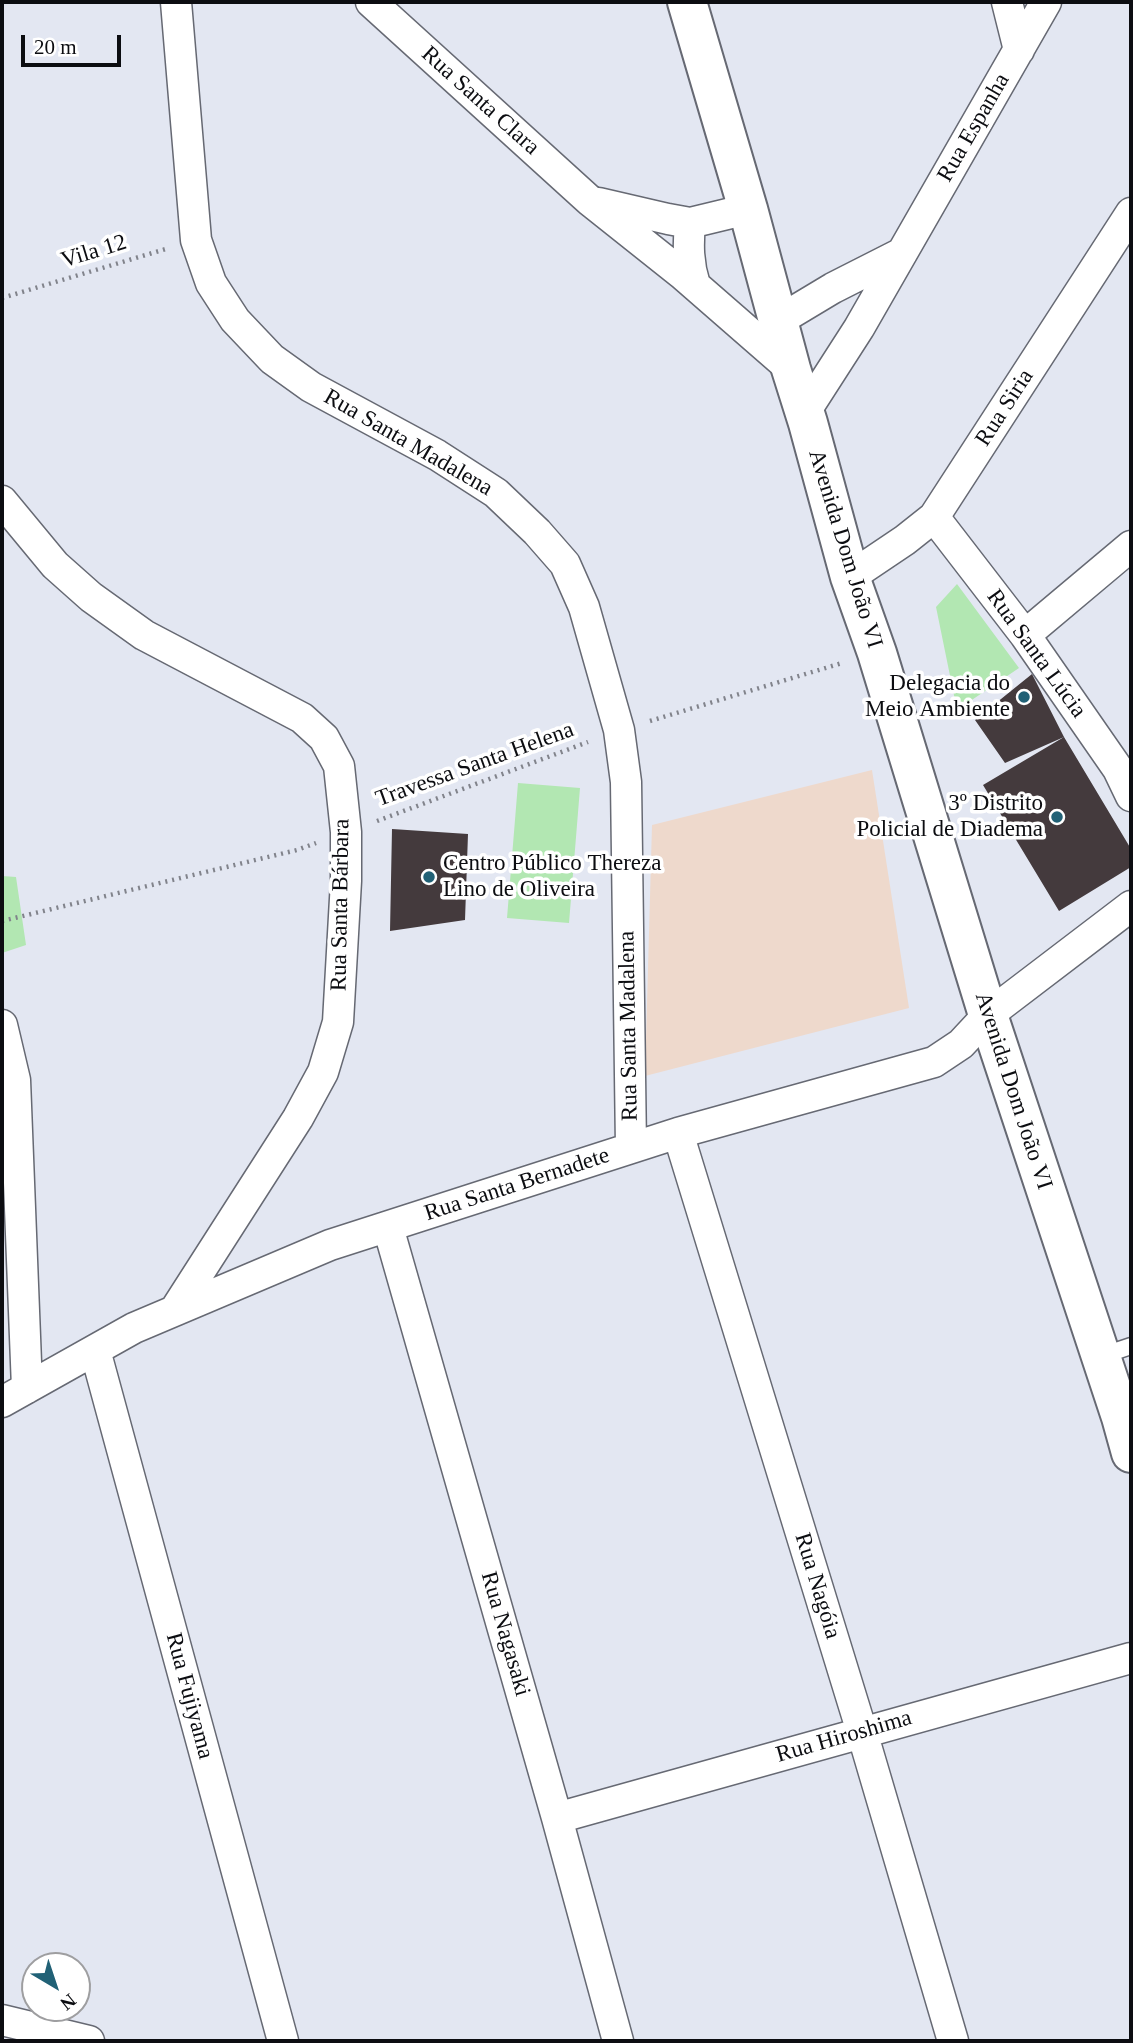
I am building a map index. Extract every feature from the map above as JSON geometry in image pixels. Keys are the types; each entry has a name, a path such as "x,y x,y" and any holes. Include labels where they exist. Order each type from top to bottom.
{"street":[{"name":"Rua Santa Madalena","path":"176,2 196,240 211,283 235,320 272,359 311,387 437,455 496,493 537,532 565,565 584,607 619,730 626,782 631,1148"},
{"name":"Rua Santa Clara","path":"371,2 589,200 695,285 791,369"},
{"name":"Avenida Dom João VI","path":"687,2 748,209 850,577 877,653 988,1015 1116,1351 1131,1453"},
{"path":"1007,2 1019,50"},
{"name":"Rua Espanha","path":"805,412 859,328 1046,2"},
{"name":"Rua Santa Clara","path":"589,200 690,223 748,209"},
{"name":"Rua Siria","path":"850,577 934,517 1131,213"},
{"path":"690,223 689,267 695,285"},
{"path":"778,321 833,288 902,253"},
{"name":"Rua Santa Bárbara","path":"2,501 55,565 91,597 144,635 302,718 324,738 339,766 346,832 346,881 338,1022 323,1072 298,1118 175,1310"},
{"name":"Rua Santa Lúcia","path":"934,517 1124,763 1131,796"},
{"path":"1025,635 1131,546"},
{"name":"Rua Santa Bernadete","path":"14,1395 134,1328 330,1245 678,1133 934,1062 961,1044 988,1015 1131,906"},
{"path":"2,1025 15,1080 14,1395"},
{"name":"Rua Nagóia","path":"678,1133 862,1732 953,2041"},
{"name":"Rua Nagasaki","path":"388,1227 618,2041"},
{"name":"Rua Fujiyama","path":"95,1350 283,2041"},
{"name":"Rua Hiroshima","path":"557,1818 1131,1658"},
{"path":"2,2020 89,2041"}],"path":[{"name":"Vila 12","path":"2,298 196,240"},
{"name":"Travessa Santa Helena","path":"2,921 297,850 619,730 877,653"}],"shaded area":[{"path":"872,770 909,1008 645,1076 652,825"}],"green space":[{"path":"957,584 1019,668 957,710 936,607"},
{"path":"518,783 580,788 569,923 507,918"},
{"path":"2,876 16,877 26,945 2,953"}],"building":[{"name":"Delegacia do Meio Ambiente","path":"1032,674 1064,737 1005,763 975,720"},
{"name":"3º Distrito Policial de Diadema","path":"1064,737 1131,849 1131,867 1059,911 983,785"},
{"name":"Centro Público Thereza Lino de Oliveira","path":"392,829 468,834 465,920 390,931"}],"place":[{"name":"Delegacia do Meio Ambiente","path":"1024,697"},
{"name":"3º Distrito Policial de Diadema","path":"1057,817"},
{"name":"Centro Público Thereza Lino de Oliveira","path":"429,877"}]}
